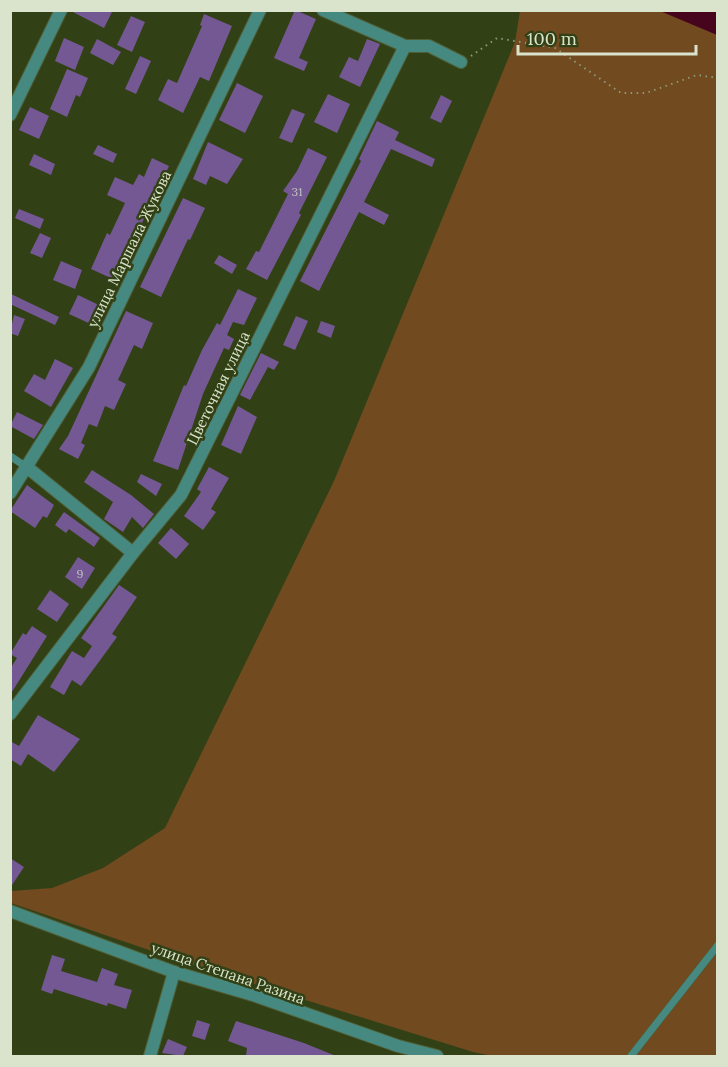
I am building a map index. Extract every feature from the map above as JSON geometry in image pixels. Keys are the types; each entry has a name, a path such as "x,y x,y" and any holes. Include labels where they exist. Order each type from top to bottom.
{"street":[{"path":"10,115 61,10"},
{"name":"улица Маршала Жукова","path":"10,493 28,468 89,367 260,10"},
{"path":"323,10 405,46 429,46 461,62"},
{"name":"Цветочная улица","path":"10,714 133,553 181,495 405,46"},
{"path":"28,468 133,553"},
{"name":"улица Степана Разина","path":"10,912 174,972 254,995 398,1046 437,1056"},
{"path":"150,1056 174,972"}],"lane":[{"path":"10,456 28,468"},
{"path":"631,1056 717,945"}],"path":[{"path":"461,62 497,38 555,48 621,93 646,93 697,75 717,78"}],"shaded area":[{"path":"520,11 674,11 717,29 717,1056 493,1056 473,1052 193,965 11,903 11,891 52,888 103,868 165,828 334,481 515,42"},
{"path":"660,11 717,11 717,35"}],"building":[{"path":"69,10 113,10 104,28"},
{"path":"295,10 316,19 299,58 308,62 304,71 274,58"},
{"path":"204,14 232,26 209,81 200,77 183,113 158,100 168,79 177,83 202,26 200,25"},
{"path":"131,16 145,22 132,52 117,45"},
{"path":"64,38 84,47 75,70 55,61"},
{"path":"97,39 121,52 113,65 90,53"},
{"path":"367,39 380,44 360,87 339,77 349,57 358,61"},
{"path":"140,56 151,61 136,94 125,89"},
{"path":"67,69 88,78 80,97 76,95 67,117 50,109"},
{"path":"237,83 263,96 245,133 219,120"},
{"path":"328,94 350,104 337,133 314,122"},
{"path":"441,95 452,101 441,123 430,118"},
{"path":"30,107 49,116 39,139 19,130"},
{"path":"292,109 305,114 292,143 279,138"},
{"path":"377,121 399,132 395,140 435,159 432,167 391,149 364,202 389,215 384,225 359,212 319,291 300,281 361,161 359,159"},
{"path":"208,142 243,159 227,184 210,176 206,185 193,179"},
{"path":"98,145 117,154 113,163 93,154"},
{"path":"308,148 327,157 299,213 301,215 267,280 246,269 256,251 259,252 288,194 283,191 297,171"},
{"path":"34,154 55,164 51,175 29,165"},
{"path":"152,158 169,166 115,280 91,269 107,233 110,235 125,203 107,195 115,177 133,185 139,174 144,177"},
{"path":"183,198 205,208 161,297 140,287"},
{"path":"19,209 44,219 40,229 15,218"},
{"path":"40,233 51,238 42,258 30,253"},
{"path":"219,255 237,265 232,274 214,263"},
{"path":"61,261 82,270 75,289 53,280"},
{"path":"238,289 257,298 244,325 233,322 227,335 234,339 229,350 224,348 203,394 178,470 153,461 184,385 186,386 202,350 217,323 220,325"},
{"path":"11,294 59,317 55,325 10,304"},
{"path":"78,295 103,307 95,326 69,314"},
{"path":"126,311 153,323 142,349 134,345 118,380 126,384 114,410 105,406 97,427 89,424 81,443 85,445 78,459 59,449 68,436"},
{"path":"14,315 25,319 18,336 10,333"},
{"path":"296,316 308,321 295,350 283,345"},
{"path":"321,321 335,326 331,338 317,332"},
{"path":"261,353 279,362 274,370 268,367 250,400 240,395"},
{"path":"55,359 73,368 51,407 24,391 34,374 45,380"},
{"path":"238,406 257,417 241,454 221,445"},
{"path":"17,412 43,425 34,439 10,426"},
{"path":"209,467 229,478 211,509 216,512 203,530 184,516 201,492 197,489"},
{"path":"92,470 131,495 154,514 143,528 132,517 123,532 104,519 113,502 84,482"},
{"path":"141,474 162,484 156,496 137,482"},
{"path":"27,485 54,505 47,518 43,516 35,528 10,511"},
{"path":"64,512 100,538 94,547 69,529 66,533 55,525"},
{"path":"171,528 189,544 176,559 158,543"},
{"path":"78,557 95,568 82,589 65,577"},
{"path":"119,585 137,597 112,634 117,637 81,686 72,680 64,695 50,687 72,651 84,658 92,646 81,638"},
{"path":"50,590 69,604 57,622 37,609"},
{"path":"32,626 47,636 10,695 10,669 17,658 10,654 23,633 26,635"},
{"path":"38,715 80,739 54,772 28,754 21,766 10,759 10,741 19,746"},
{"path":"10,858 24,867 10,888"},
{"path":"52,955 65,959 61,971 97,982 102,968 118,974 114,985 132,990 126,1009 108,1003 107,1006 54,989 52,994 41,990"},
{"path":"197,1020 210,1024 205,1040 192,1036"},
{"path":"236,1021 336,1056 246,1056 247,1048 228,1041"},
{"path":"168,1039 187,1047 183,1056 162,1053"}]}
